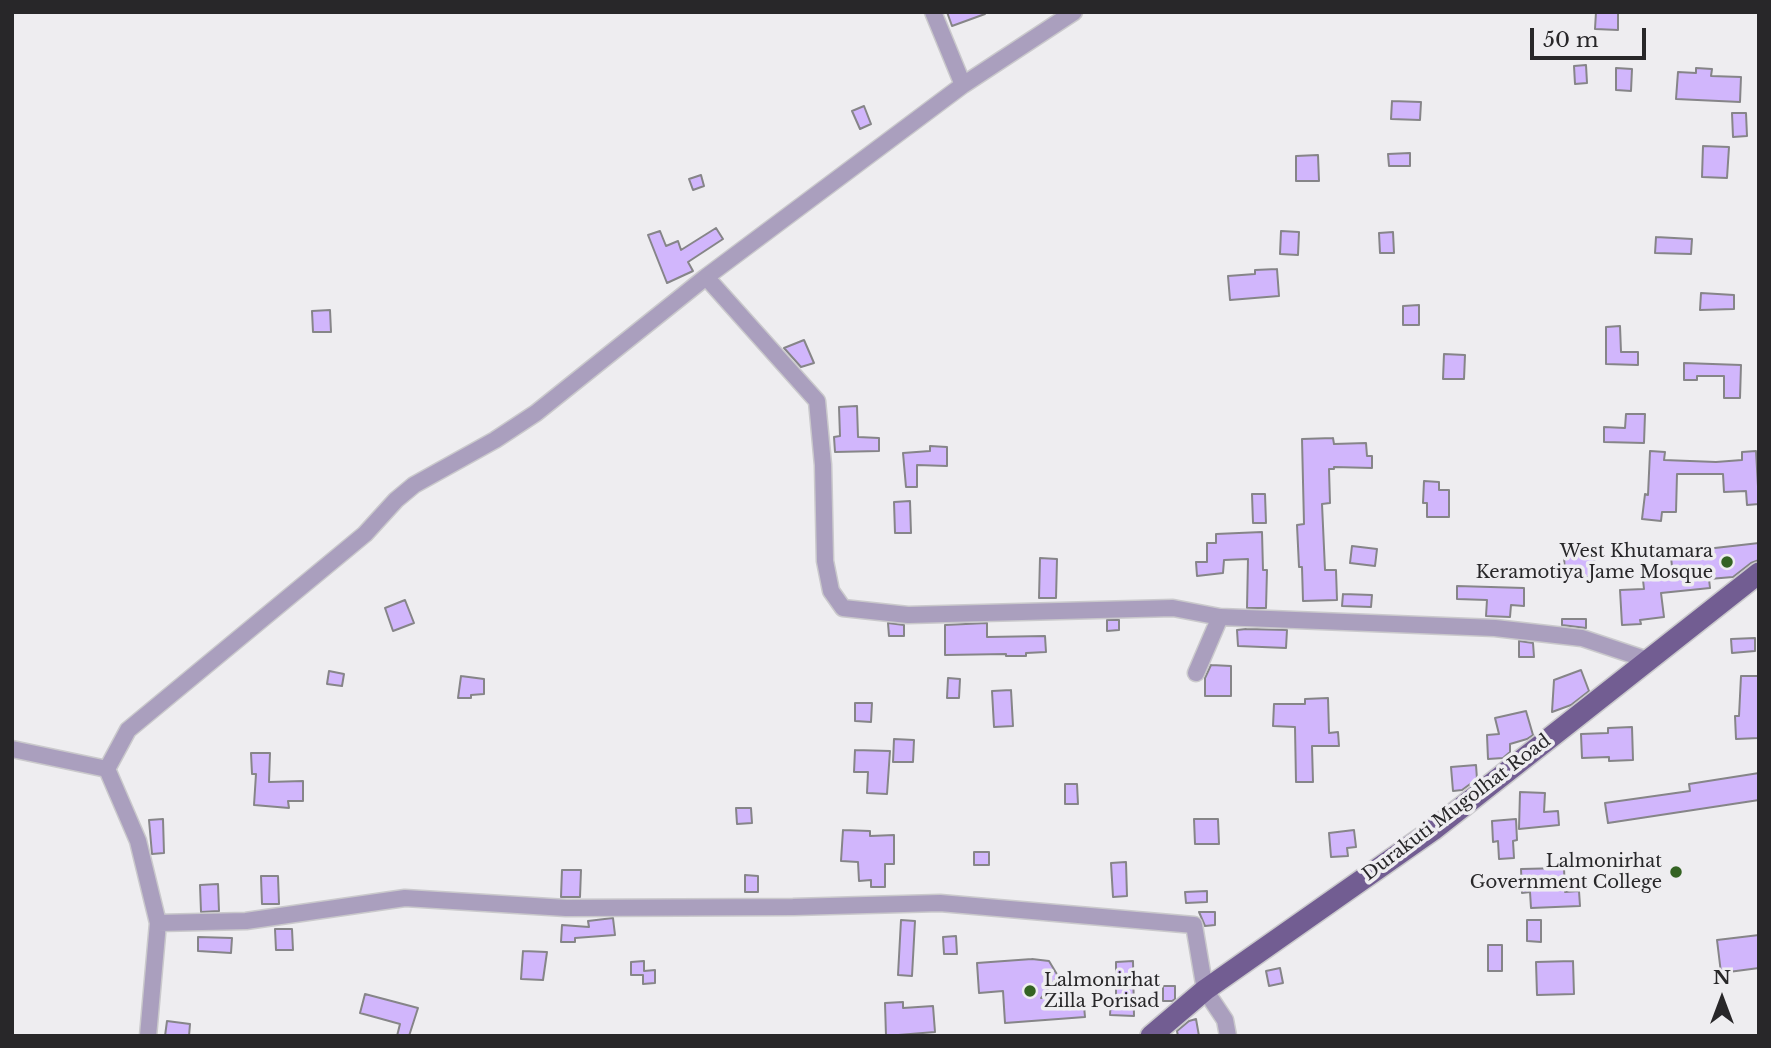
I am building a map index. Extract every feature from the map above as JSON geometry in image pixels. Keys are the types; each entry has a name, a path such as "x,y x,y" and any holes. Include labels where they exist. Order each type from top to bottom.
{"main road":[{"name":"Durakuti Mugolhat Road","path":"1151,1036 1205,990 1433,831 1759,573"}],"street":[{"path":"933,12 963,85"},
{"path":"107,769 128,730 365,534 396,500 414,485 495,440 536,413 706,277 963,85 1074,12"},
{"path":"706,277 817,401 823,465 825,561 831,591 843,608 908,615 1173,608 1220,617 1495,628 1582,638 1648,660"},
{"path":"1196,673 1220,617"},
{"path":"12,749 107,769"},
{"path":"107,769 138,841 158,923 148,1036"},
{"path":"158,923 246,922 405,898 566,908 780,908 940,903 1194,925 1205,990 1225,1020 1228,1036"}],"building":[{"path":"947,12 985,12 985,14 952,26"},
{"path":"1596,12 1618,12 1618,30 1595,29"},
{"path":"1586,65 1587,83 1575,84 1574,66"},
{"path":"1616,68 1632,69 1631,91 1616,90"},
{"path":"1696,68 1712,69 1711,76 1741,77 1740,102 1676,99 1678,72 1696,73"},
{"path":"1392,101 1421,102 1420,120 1391,119"},
{"path":"864,106 871,124 860,129 852,111"},
{"path":"1732,113 1746,113 1747,136 1733,137"},
{"path":"1703,146 1729,147 1727,178 1702,177"},
{"path":"1410,153 1410,166 1389,166 1388,154"},
{"path":"1318,155 1319,181 1296,181 1296,156"},
{"path":"701,175 704,186 693,190 689,179"},
{"path":"716,228 723,239 688,262 693,271 667,283 648,235 660,231 666,246 678,241 681,250"},
{"path":"1281,231 1299,232 1298,255 1280,254"},
{"path":"1393,232 1394,253 1380,253 1379,233"},
{"path":"1656,237 1692,239 1691,254 1655,253"},
{"path":"1277,269 1279,296 1230,300 1228,276 1255,274 1255,270"},
{"path":"1701,293 1734,295 1734,309 1700,310"},
{"path":"1419,305 1419,325 1403,325 1403,306"},
{"path":"330,310 331,332 313,332 312,311"},
{"path":"1620,326 1621,352 1638,352 1638,365 1606,364 1606,327"},
{"path":"804,340 814,363 801,367 784,348"},
{"path":"1444,354 1465,355 1464,379 1443,379"},
{"path":"1684,363 1741,365 1740,398 1724,398 1724,376 1697,376 1697,380 1684,380"},
{"path":"857,406 858,437 879,438 879,451 835,452 834,437 840,436 839,407"},
{"path":"1626,414 1645,414 1644,443 1604,442 1604,427 1625,428"},
{"path":"1333,438 1334,444 1366,443 1367,456 1372,456 1372,468 1329,469 1330,503 1322,504 1325,570 1336,570 1337,600 1303,601 1297,525 1304,524 1302,439"},
{"path":"930,446 947,447 947,466 917,465 917,487 906,487 903,453 930,451"},
{"path":"1650,451 1665,452 1664,460 1716,462 1742,460 1742,452 1756,451 1759,504 1747,505 1746,491 1724,492 1723,474 1677,474 1676,512 1662,512 1661,521 1642,519 1645,494 1648,495"},
{"path":"1424,481 1439,482 1439,490 1449,490 1449,517 1427,517 1427,503 1423,503"},
{"path":"1252,494 1265,494 1266,523 1253,523"},
{"path":"910,501 911,533 895,533 894,502"},
{"path":"1262,532 1263,570 1267,570 1266,608 1247,608 1248,559 1224,560 1223,573 1197,576 1196,562 1207,562 1207,543 1216,543 1216,534"},
{"path":"1759,543 1759,560 1733,577 1709,579 1710,588 1661,593 1664,617 1640,620 1641,624 1622,625 1620,590 1644,589 1643,580 1673,576 1671,557 1707,554 1706,549"},
{"path":"1352,546 1377,549 1375,566 1350,563"},
{"path":"1594,553 1595,577 1565,578 1564,554"},
{"path":"1040,558 1057,559 1056,598 1039,598"},
{"path":"1457,586 1524,588 1524,606 1511,605 1510,617 1486,616 1487,600 1457,599"},
{"path":"1343,594 1372,595 1371,607 1342,606"},
{"path":"405,600 414,623 393,631 385,608"},
{"path":"1562,619 1586,619 1586,628 1562,625"},
{"path":"1107,620 1119,620 1119,630 1107,631"},
{"path":"888,623 904,625 904,636 889,636"},
{"path":"987,623 987,637 1045,636 1046,652 1026,653 1026,656 945,655 945,625"},
{"path":"1237,630 1287,630 1286,648 1238,646"},
{"path":"1755,638 1755,651 1732,653 1731,639"},
{"path":"1519,641 1533,643 1534,657 1519,657"},
{"path":"1211,665 1231,666 1231,696 1205,696 1205,678"},
{"path":"1581,670 1589,691 1571,705 1552,712 1554,680"},
{"path":"329,671 344,674 342,686 327,684"},
{"path":"461,676 484,679 484,694 458,698"},
{"path":"1741,676 1759,676 1759,738 1736,739 1735,716 1739,716"},
{"path":"948,678 960,679 959,698 947,698"},
{"path":"1011,690 1013,726 994,727 992,691"},
{"path":"1328,698 1329,733 1338,732 1339,746 1312,746 1313,782 1296,782 1295,727 1273,726 1274,704 1305,704 1305,699"},
{"path":"855,703 872,703 871,722 855,721"},
{"path":"1526,711 1533,735 1510,744 1510,752 1503,758 1488,759 1487,735 1499,734 1495,718"},
{"path":"1632,727 1633,760 1582,758 1581,734 1608,733 1608,728"},
{"path":"894,739 914,740 913,762 893,762"},
{"path":"855,750 890,751 887,794 867,793 868,772 854,772"},
{"path":"251,753 270,753 269,782 303,781 303,801 288,801 289,808 254,805 256,774 252,774"},
{"path":"1476,765 1477,779 1462,790 1453,791 1451,767"},
{"path":"1759,773 1759,800 1608,823 1605,803 1690,791 1689,784"},
{"path":"1065,784 1077,784 1078,804 1065,804"},
{"path":"1520,792 1545,793 1544,812 1558,811 1559,825 1519,829"},
{"path":"736,808 751,808 752,823 737,824"},
{"path":"163,819 164,853 152,854 149,820"},
{"path":"1194,819 1218,819 1219,844 1195,844"},
{"path":"1516,819 1514,858 1499,859 1498,841 1493,842 1492,821"},
{"path":"843,830 870,831 870,836 894,835 894,864 885,864 885,887 871,887 871,880 859,881 858,862 841,861"},
{"path":"1354,830 1356,847 1347,848 1348,856 1331,857 1329,833"},
{"path":"974,852 989,852 989,865 974,865"},
{"path":"1126,862 1127,896 1113,897 1111,863"},
{"path":"1564,868 1565,892 1579,891 1580,906 1531,908 1530,892 1522,893 1521,869"},
{"path":"562,870 581,870 580,897 561,897"},
{"path":"745,875 758,876 758,892 745,892"},
{"path":"261,876 278,876 279,904 262,904"},
{"path":"218,884 219,911 201,912 200,885"},
{"path":"1207,891 1207,902 1186,903 1185,892"},
{"path":"1199,912 1215,912 1215,925 1205,926"},
{"path":"613,918 615,935 575,938 575,942 561,942 562,925 589,927 588,921"},
{"path":"901,920 915,921 912,976 898,975"},
{"path":"1527,920 1541,920 1541,942 1527,941"},
{"path":"275,929 292,929 293,950 276,950"},
{"path":"1759,935 1759,968 1721,973 1717,940"},
{"path":"956,936 957,954 944,954 943,937"},
{"path":"198,937 232,938 231,953 198,951"},
{"path":"1488,945 1502,945 1502,971 1488,971"},
{"path":"523,951 547,952 543,980 521,979"},
{"name":"Lalmonirhat Zilla Porisad","path":"1032,959 1049,961 1058,976 1041,998 1083,995 1085,1017 1005,1023 1003,991 979,993 977,963"},
{"path":"644,961 644,971 655,970 655,983 643,984 643,975 631,975 631,962"},
{"path":"1133,961 1134,1016 1110,1015 1111,998 1116,998 1116,962"},
{"path":"1573,961 1574,994 1537,995 1536,962"},
{"path":"1280,968 1283,983 1269,986 1266,971"},
{"path":"1163,986 1175,986 1175,999 1163,1001"},
{"path":"365,994 418,1008 409,1036 397,1036 400,1024 360,1013"},
{"path":"903,1002 903,1008 933,1006 935,1032 886,1036 885,1003"},
{"path":"1196,1019 1199,1036 1178,1036 1177,1031"},
{"path":"167,1021 190,1024 189,1036 165,1036"}],"place":[{"name":"West Khutamara Keramotiya Jame Mosque","path":"1727,562"},
{"name":"Lalmonirhat Government College","path":"1676,872"},
{"name":"Lalmonirhat Zilla Porisad","path":"1030,991"}]}
